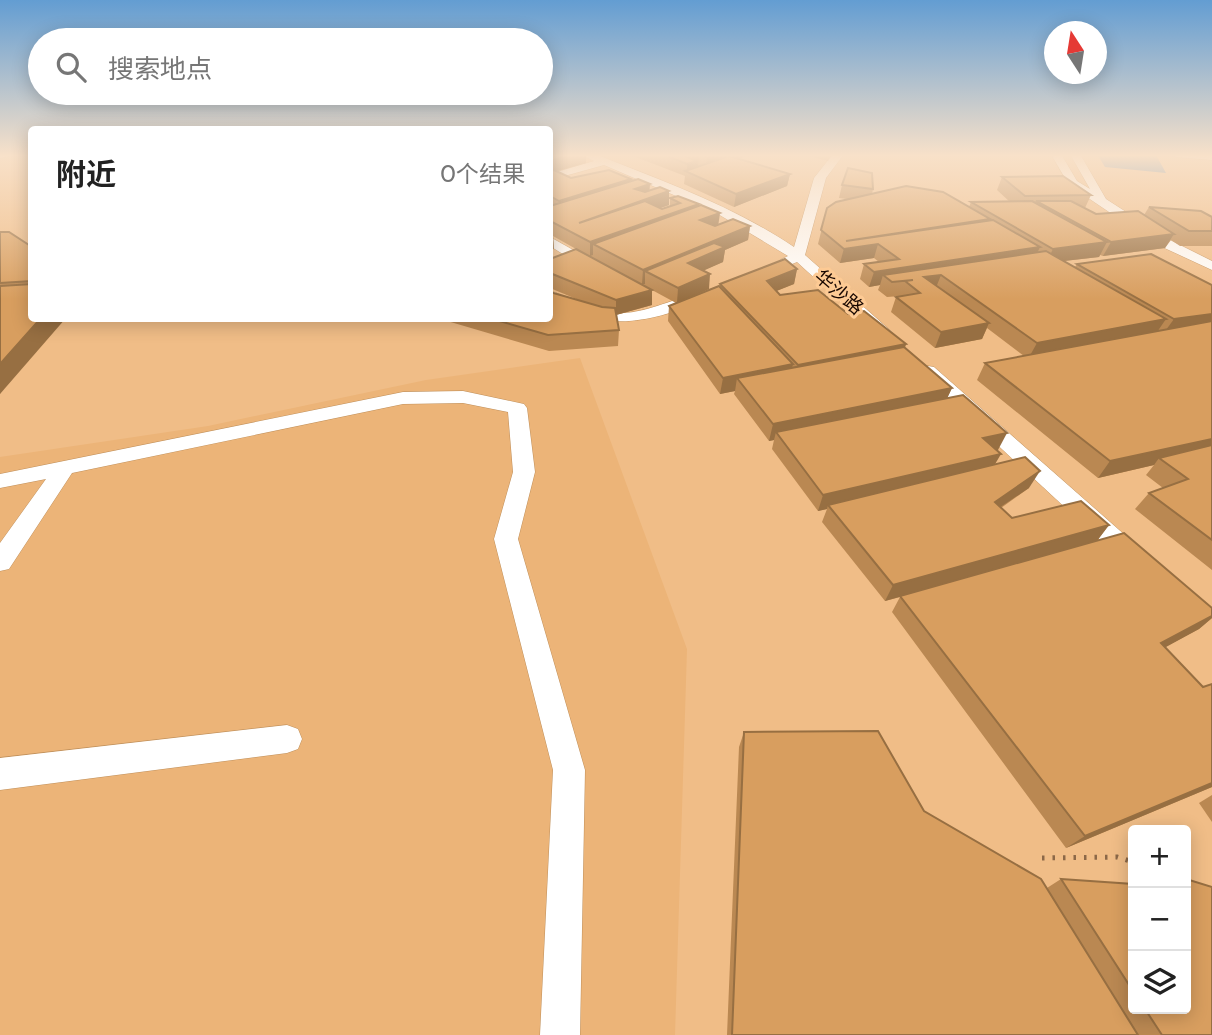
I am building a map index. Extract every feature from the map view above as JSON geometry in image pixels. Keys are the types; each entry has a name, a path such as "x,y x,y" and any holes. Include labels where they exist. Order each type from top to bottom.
{"street":[{"name":"华沙路","path":"696,202 761,233 798,256 893,340"},
{"path":"771,270 798,256 813,202"},
{"path":"1101,202 1163,242 1212,266"},
{"path":"553,244 609,275"},
{"path":"553,298 574,311 617,318 646,317 707,294"},
{"path":"644,295 668,309"},
{"path":"914,359 1150,571"},
{"path":"0,481 403,398 463,397 517,408 524,472 506,539 569,770 560,1035"},
{"path":"0,562 65,468"},
{"path":"0,774 286,739"}],"path":[{"path":"1042,858 1117,857 1128,860"}],"shaded area":[{"path":"580,358 687,649 675,1035 0,1035 0,457 208,426 426,380"}],"building":[{"path":"562,202 637,202 579,223 641,202 662,209 679,202 699,204 590,242 553,223 553,205"},
{"path":"836,202 961,202 990,219 846,241 993,220 1040,247 874,272 864,264 899,259 878,244 844,249 821,230 827,208"},
{"path":"972,202 1034,202 1107,242 1053,249"},
{"path":"1038,202 1074,202 1096,214 1138,211 1174,234 1111,242"},
{"path":"701,205 720,213 700,220 715,226 733,219 750,226 643,270 593,244"},
{"path":"1149,207 1201,211 1212,217 1212,231 1189,231"},
{"path":"0,232 9,232 28,244 28,281 0,283"},
{"path":"714,243 725,247 688,263 710,274 678,288 645,271"},
{"path":"576,249 652,290 616,300 553,274 553,258"},
{"path":"1046,251 1166,319 1037,343 941,275 924,277 989,323 941,332 896,297 920,293 905,281 913,280 892,282 883,275"},
{"path":"1151,254 1212,285 1212,314 1174,319 1077,264"},
{"path":"785,259 797,269 767,281 780,295 818,290 848,314 864,311 906,344 798,365 720,284"},
{"path":"28,284 28,322 37,322 0,364 0,286"},
{"path":"719,286 793,364 723,378 669,306"},
{"path":"553,293 602,307 615,308 619,330 548,335 503,322 553,322"},
{"path":"1212,321 1212,439 1110,461 985,363"},
{"path":"904,347 952,388 773,424 737,378"},
{"path":"963,395 1007,433 983,438 1001,454 823,495 776,432"},
{"path":"1212,445 1212,540 1149,493 1188,479 1159,458"},
{"path":"1025,457 1040,471 995,502 1012,518 1081,501 1109,525 893,585 828,505"},
{"path":"1124,533 1212,608 1212,616 1161,643 1203,687 1212,684 1212,783 1085,836 900,596"},
{"path":"878,731 924,811 1041,879 1138,1035 732,1035 744,732"},
{"path":"1061,879 1128,884 1128,983"},
{"path":"1191,881 1212,887 1212,1035 1162,1035 1148,1014 1191,1014"}]}
